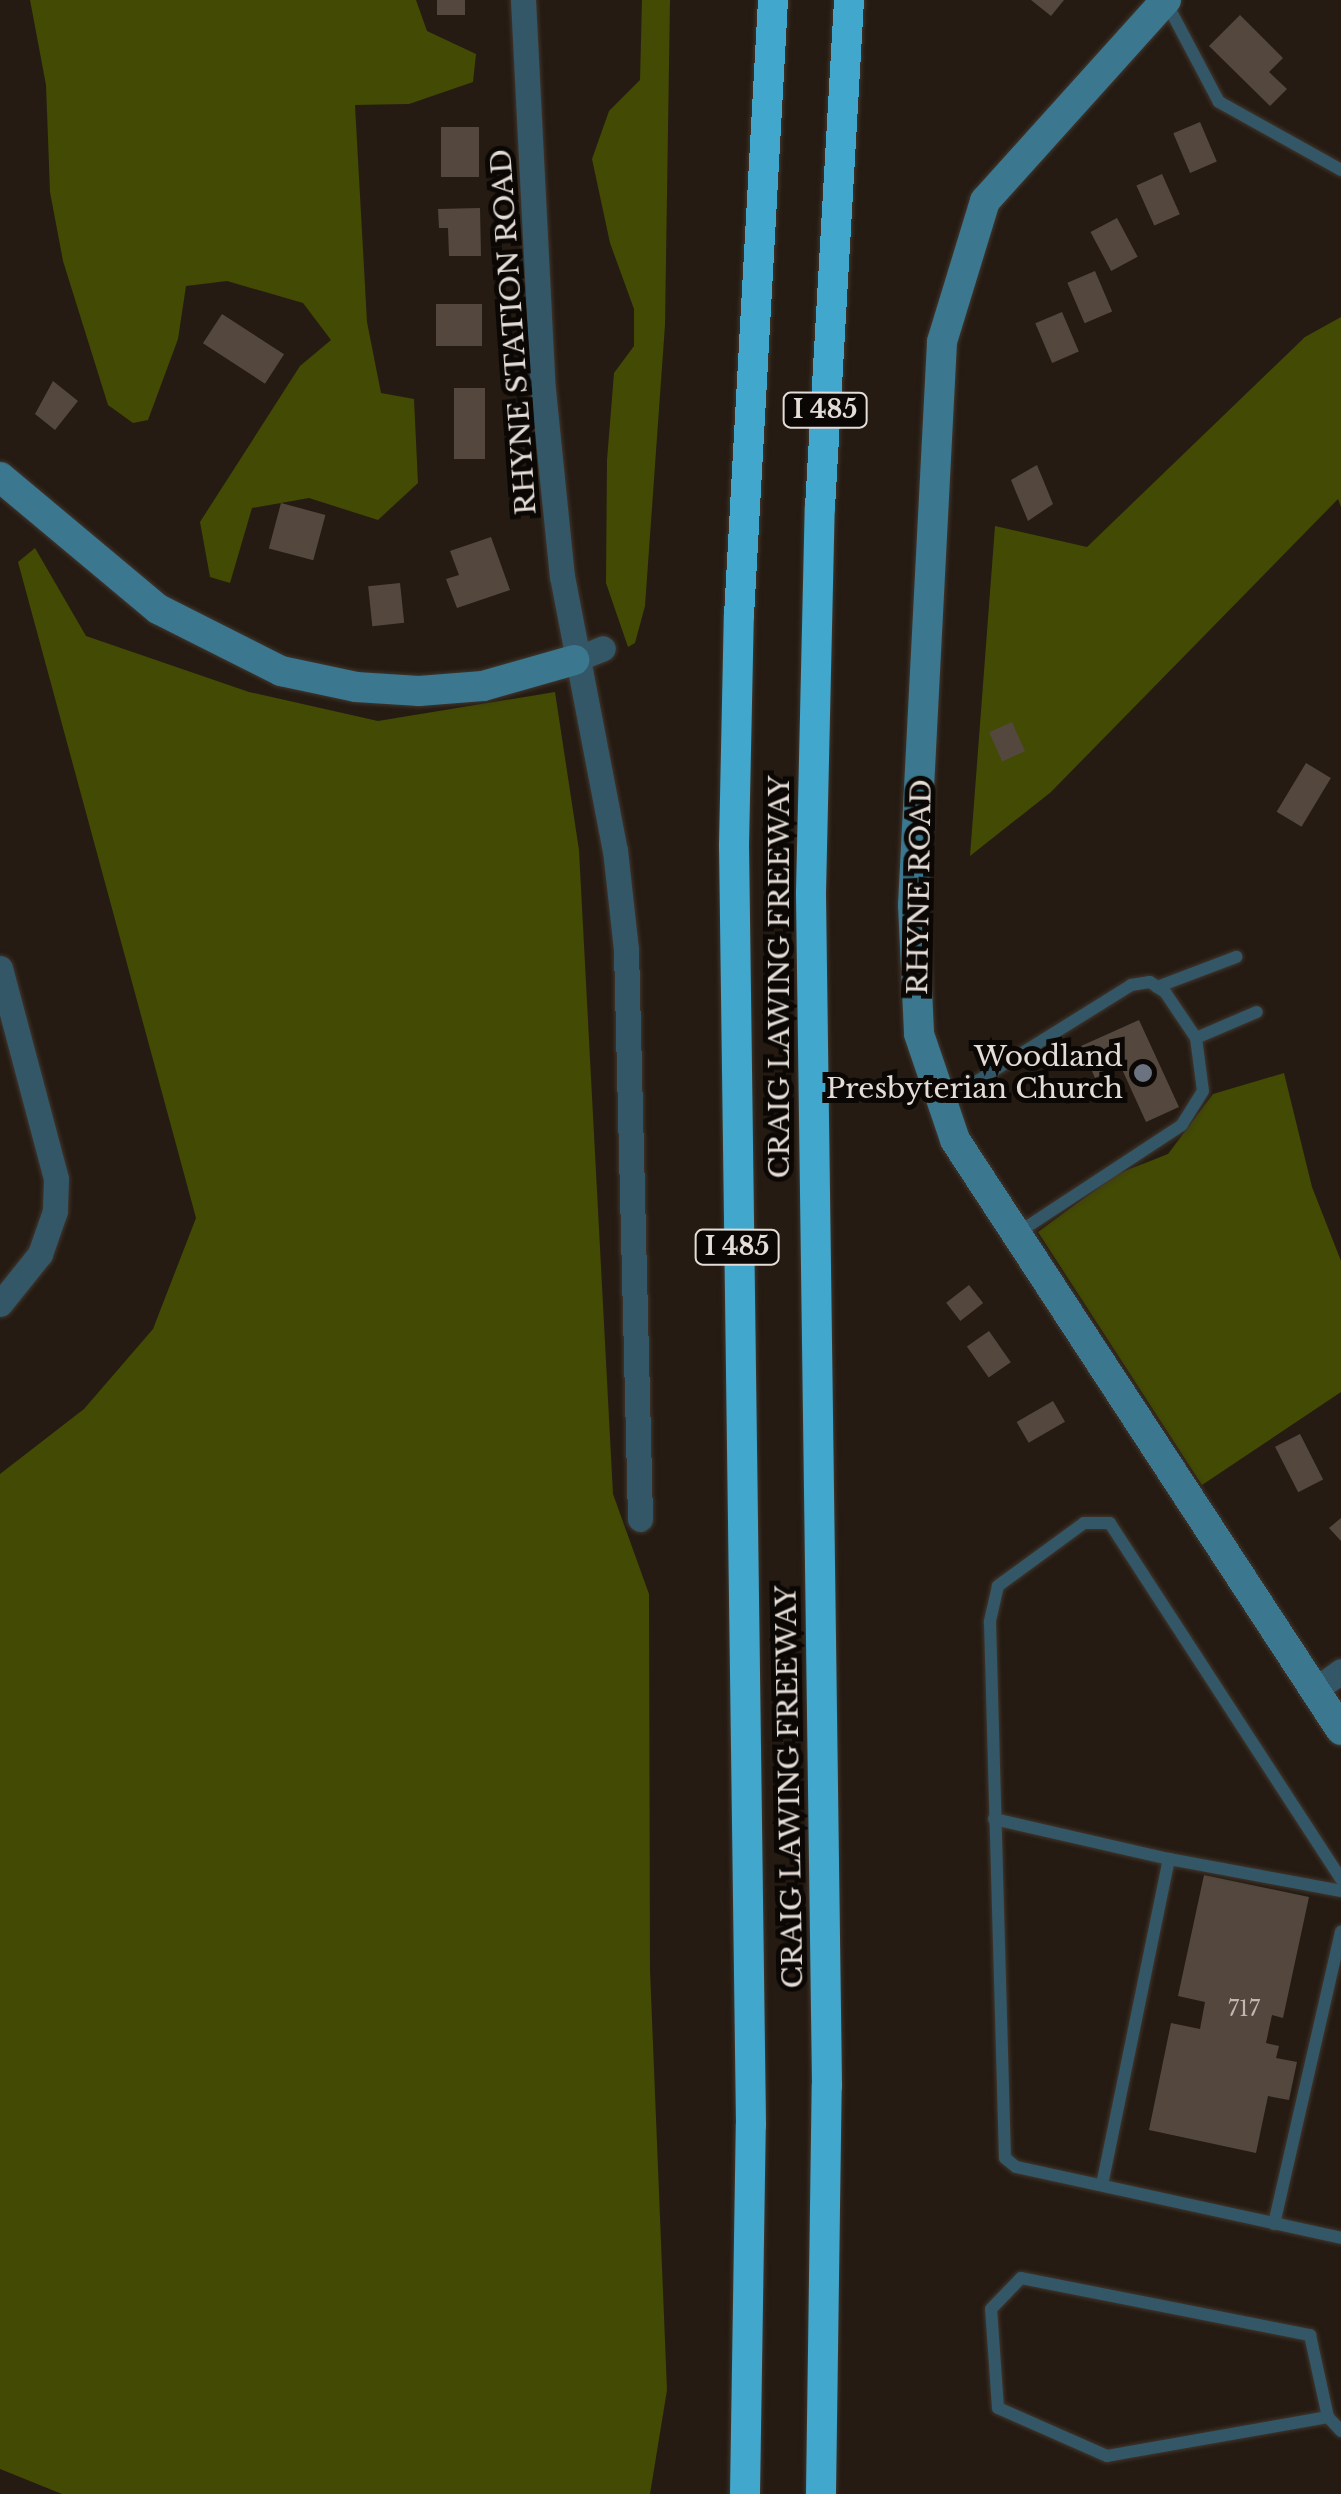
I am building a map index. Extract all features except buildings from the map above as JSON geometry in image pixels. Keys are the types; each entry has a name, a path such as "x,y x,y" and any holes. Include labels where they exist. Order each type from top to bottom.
{"highway":[{"path":"752,0 754,290"},
{"name":"CRAIG LAWING FREEWAY","path":"745,2494 751,2125 734,846 754,290 773,0"},
{"name":"CRAIG LAWING FREEWAY","path":"821,2494 826,2066 811,892 835,214 849,0"},
{"path":"835,214 868,0"}],"street":[{"name":"RHYNE STATION ROAD","path":"523,0 544,390 574,660 615,850 626,949 640,1520"},
{"name":"RHYNE ROAD","path":"1165,0 985,201 942,342 914,905 919,1034 955,1140 1341,1730"},
{"path":"10,486 158,609 281,671 356,687 418,691 483,686 603,648"},
{"path":"0,968 56,1179 55,1211 40,1254 0,1304"},
{"path":"1315,1690 1341,1671"}],"lane":[{"path":"1165,0 1219,102 1341,170"},
{"path":"942,1102 1132,984 1157,986 1236,957"},
{"path":"1016,1234 1182,1125 1203,1091 1196,1038 1157,986"},
{"path":"1196,1038 1257,1012"},
{"path":"1341,1879 1110,1523 1097,1520 998,1586 991,1604 1005,2158 1016,2167 1341,2238"},
{"path":"994,1818 1169,1859 1341,1891"},
{"path":"1102,2184 1169,1859"},
{"path":"1274,2224 1341,1932"},
{"path":"1328,2417 1107,2456 998,2408 991,2309 1021,2278 1310,2335 1328,2417 1341,2431"}],"green space":[{"path":"30,0 416,0 427,31 476,54 473,82 409,104 355,105 367,322 381,393 414,399 418,483 378,520 309,498 252,508 230,583 210,577 200,522 300,366 331,340 303,303 227,281 186,286 178,339 148,420 133,423 108,405 63,261 50,192 46,85"},
{"path":"642,0 670,0 665,325 645,606 635,643 628,647 606,583 607,460 614,373 634,346 634,309 610,243 592,159 609,111 640,80"},
{"path":"1341,317 1341,507 1338,499 1051,792 970,856 995,526 1087,547 1305,337"},
{"path":"35,548 86,636 249,692 378,721 555,692 579,850 613,1494 649,1594 650,1970 667,2390 650,2494 62,2494 0,2469 0,1474 84,1409 153,1329 196,1218 18,562"},
{"path":"1284,1073 1312,1187 1341,1261 1341,1392 1202,1485 1038,1232 1117,1174 1168,1154 1213,1094"}],"place":[{"name":"Woodland Presbyterian Church","path":"1143,1073"}]}
